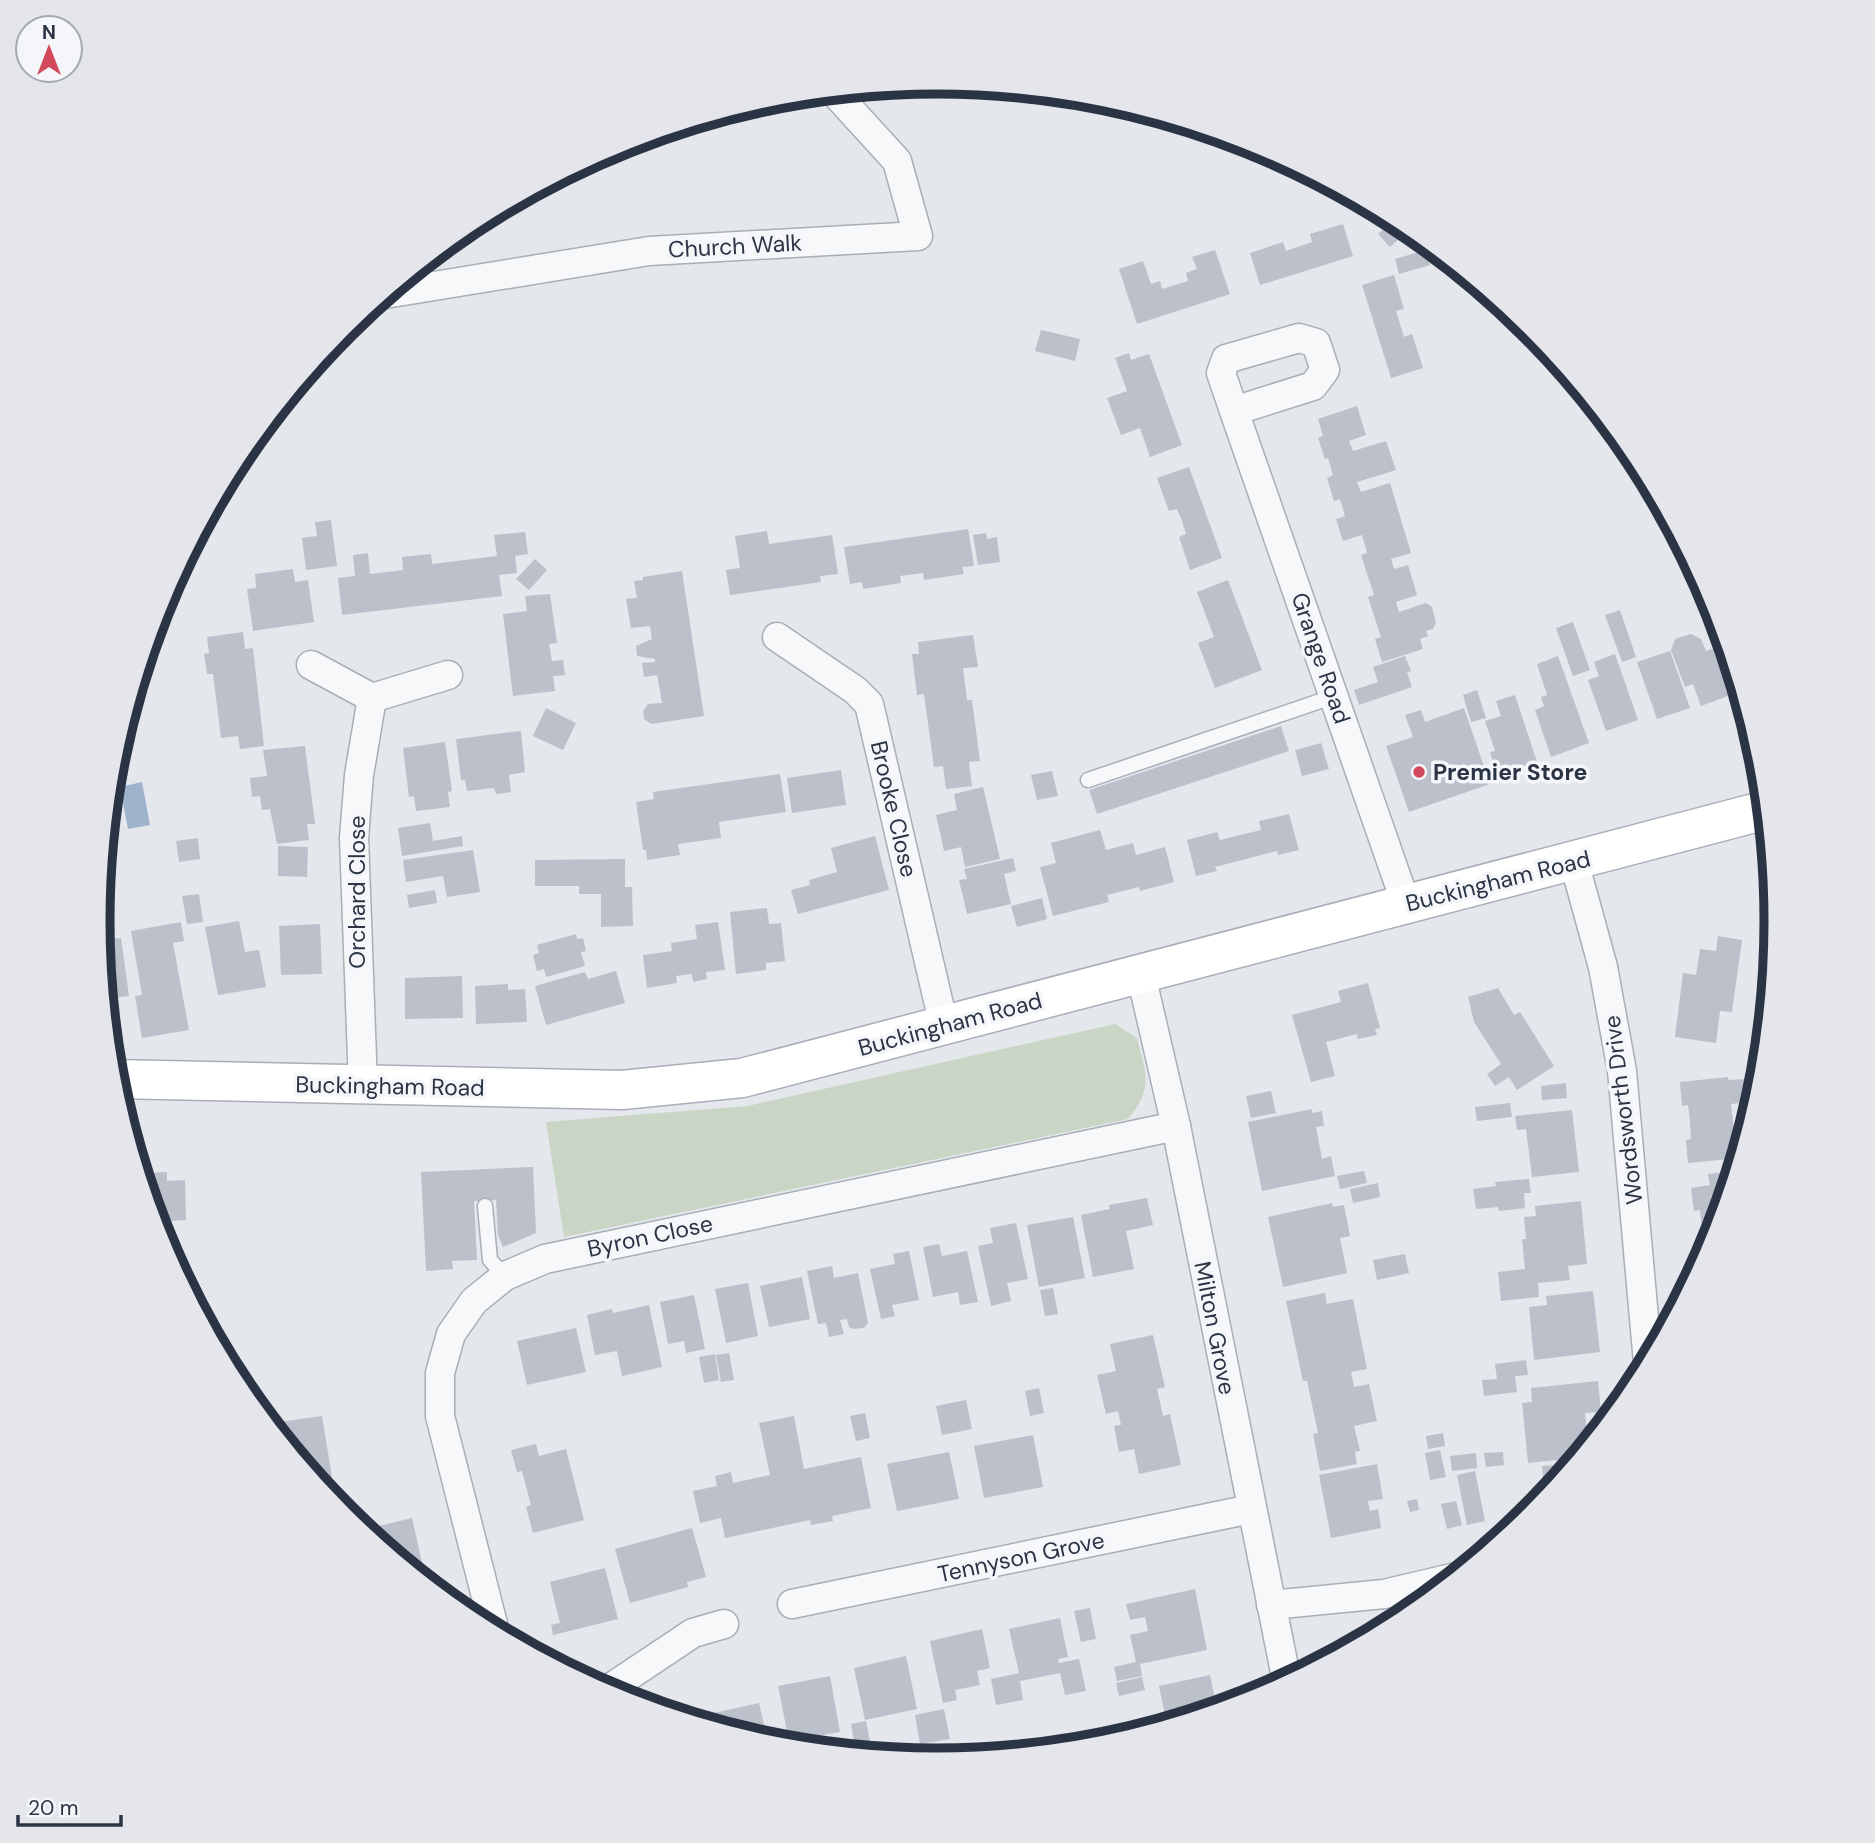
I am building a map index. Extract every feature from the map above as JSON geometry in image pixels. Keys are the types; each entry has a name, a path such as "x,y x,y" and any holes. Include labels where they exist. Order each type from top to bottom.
{"main road":[{"name":"Buckingham Road","path":"125,1079 622,1090 742,1078 1757,812"}],"street":[{"name":"Church Walk","path":"403,291 649,251 918,236 897,161 843,101"},
{"name":"Grange Road","path":"1234,411 1406,904"},
{"name":"Brooke Close","path":"777,637 855,690 869,704 944,1026"},
{"path":"311,665 372,698 448,675"},
{"name":"Orchard Close","path":"363,1086 354,838 359,775 372,698"},
{"name":"Wordsworth Drive","path":"1574,862 1603,967 1622,1071 1647,1347"},
{"name":"Milton Grove","path":"1141,975 1176,1126 1285,1672"},
{"name":"Byron Close","path":"491,1617 440,1416 440,1373 452,1334 474,1301 505,1276 557,1256 1176,1126"},
{"name":"Tennyson Grove","path":"792,1604 1251,1509"},
{"path":"1271,1605 1384,1594 1436,1582"},
{"path":"617,1684 693,1633 724,1624"}],"lane":[{"path":"1088,780 1335,696"},
{"path":"485,1206 489,1260 505,1276"}],"green space":[{"path":"1115,1024 1137,1038 1145,1071 1142,1098 1128,1119 564,1237 546,1122 747,1106"}],"water":[{"path":"142,782 150,825 128,829 122,787"}],"building":[{"path":"1343,224 1353,256 1260,285 1250,253 1283,242 1286,251 1312,242 1310,234"},
{"path":"1386,227 1401,237 1390,247 1378,234"},
{"path":"1215,250 1230,294 1137,324 1119,269 1143,261 1151,284 1160,281 1162,289 1188,281 1186,273 1197,269 1192,257"},
{"path":"1422,251 1427,255 1430,265 1399,274 1395,259"},
{"path":"1394,275 1404,309 1396,311 1404,337 1412,334 1423,368 1391,378 1362,285"},
{"path":"1041,330 1080,339 1075,361 1035,351"},
{"path":"1129,353 1131,360 1149,354 1182,445 1150,457 1140,428 1121,435 1107,398 1127,391 1115,358"},
{"path":"1357,406 1366,435 1349,441 1353,451 1386,441 1396,470 1357,482 1361,492 1390,483 1411,553 1391,559 1394,569 1408,565 1417,595 1396,602 1399,612 1426,603 1432,607 1436,622 1433,629 1426,631 1428,636 1420,639 1423,649 1382,662 1375,639 1381,637 1368,597 1374,595 1361,555 1367,553 1362,535 1343,541 1336,519 1345,516 1340,499 1334,501 1327,478 1333,475 1318,438 1323,436 1318,419"},
{"path":"1189,467 1222,558 1190,570 1179,537 1186,534 1182,521 1177,509 1169,511 1157,478"},
{"path":"331,520 337,566 306,570 302,538 317,536 315,522"},
{"path":"968,529 974,566 962,567 964,574 924,580 923,573 900,576 901,583 863,589 862,582 850,584 844,547"},
{"path":"767,531 769,544 832,535 838,574 820,576 821,582 730,595 726,570 740,568 735,536"},
{"path":"525,532 528,554 515,556 517,573 499,575 502,596 342,615 338,578 355,576 353,555 368,553 370,574 403,570 402,557 431,554 432,564 497,556 494,535"},
{"path":"986,533 987,539 997,537 1000,562 978,565 973,535"},
{"path":"535,559 547,570 529,590 516,579"},
{"path":"293,569 295,582 308,580 314,622 253,631 247,589 256,588 255,574"},
{"path":"682,571 704,716 651,724 644,719 643,711 648,704 662,703 657,675 644,677 642,663 655,662 655,659 637,656 636,646 652,639 650,626 631,628 626,599 637,598 634,581"},
{"path":"1228,580 1262,670 1215,688 1198,643 1214,637 1197,592"},
{"path":"550,594 557,643 549,644 552,661 563,660 565,675 553,676 555,691 513,696 503,614 527,611 525,596"},
{"path":"1620,610 1636,657 1622,662 1605,615"},
{"path":"1573,622 1590,670 1573,676 1556,628"},
{"path":"243,632 245,649 253,648 264,746 240,749 238,736 221,738 213,674 207,674 204,654 209,653 207,637"},
{"path":"1691,634 1701,639 1706,651 1718,647 1732,694 1701,706 1693,684 1685,687 1671,650 1675,639"},
{"path":"973,635 978,667 963,668 967,700 972,700 980,761 969,762 972,786 946,789 943,766 934,767 924,694 917,695 912,654 919,654 918,642"},
{"path":"1670,651 1690,708 1657,719 1637,662"},
{"path":"1615,654 1638,720 1606,731 1588,680 1599,676 1594,662"},
{"path":"1405,656 1411,671 1407,672 1412,687 1359,705 1354,690 1378,682 1373,667"},
{"path":"1558,656 1589,743 1551,757 1535,710 1544,706 1541,697 1547,695 1537,664"},
{"path":"1477,690 1486,718 1471,722 1463,695"},
{"path":"1515,695 1537,762 1497,775 1490,752 1495,751 1485,721 1501,716 1496,701"},
{"path":"546,708 576,723 563,750 533,736"},
{"path":"1464,708 1490,784 1409,812 1386,746 1413,737 1405,715 1421,710 1425,722"},
{"path":"1281,726 1289,751 1097,814 1089,790"},
{"path":"521,731 525,772 509,775 511,792 496,794 494,788 467,791 465,780 461,780 456,739"},
{"path":"445,742 452,791 448,792 450,807 416,811 414,796 409,797 403,748"},
{"path":"1321,743 1329,769 1302,776 1295,750"},
{"path":"305,746 315,824 307,824 309,840 277,844 270,809 262,810 260,796 252,797 250,778 267,776 263,750"},
{"path":"841,770 846,805 792,813 787,778"},
{"path":"1052,771 1058,796 1037,800 1031,775"},
{"path":"780,774 786,812 719,822 721,838 678,844 680,855 647,860 636,802 654,799 653,792"},
{"path":"983,787 1000,859 965,867 961,847 944,851 936,815 957,810 954,794"},
{"path":"1289,814 1299,850 1278,855 1277,851 1215,867 1217,871 1196,876 1187,840 1217,832 1220,840 1261,830 1259,821"},
{"path":"430,823 433,841 462,836 463,846 402,856 398,828"},
{"path":"1100,830 1106,850 1133,843 1136,855 1165,847 1174,882 1140,891 1139,887 1107,895 1109,902 1053,916 1040,867 1056,863 1051,843"},
{"path":"875,836 889,890 798,914 791,890 810,885 809,880 837,872 831,848"},
{"path":"198,838 200,859 179,862 176,841"},
{"path":"278,846 308,847 307,877 278,876"},
{"path":"473,850 480,892 447,897 443,876 406,882 403,860"},
{"path":"1013,858 1016,871 1004,874 1011,904 967,914 959,880 967,879 964,869"},
{"path":"625,859 625,887 632,887 633,926 601,927 601,894 579,894 579,886 535,886 535,860"},
{"path":"435,890 437,903 409,908 407,895"},
{"path":"199,894 203,922 187,924 182,896"},
{"path":"1042,898 1047,919 1017,927 1011,906"},
{"path":"767,908 769,924 781,923 785,961 766,963 766,970 736,974 730,912"},
{"path":"239,921 245,952 259,950 266,987 218,995 205,927"},
{"path":"181,922 184,941 173,943 189,1030 142,1038 135,996 142,995 131,931"},
{"path":"718,922 725,970 706,972 707,979 693,982 692,974 676,976 677,983 647,988 643,955 672,951 671,943 697,939 695,925"},
{"path":"320,924 322,974 281,975 279,926"},
{"path":"576,934 577,939 583,938 586,951 581,952 585,966 546,977 544,969 537,971 533,955 539,953 537,945"},
{"path":"1718,936 1742,940 1732,1012 1720,1011 1716,1043 1675,1037 1683,973 1696,975 1700,949 1716,951"},
{"path":"121,938 129,996 114,998 111,939"},
{"path":"616,971 625,1003 546,1025 535,986 585,972 588,979"},
{"path":"462,976 463,1018 405,1019 405,978"},
{"path":"1368,983 1380,1028 1375,1029 1377,1035 1358,1039 1357,1034 1326,1042 1335,1076 1311,1082 1292,1015 1341,1002 1338,991"},
{"path":"508,984 508,990 525,989 527,1022 476,1024 475,986"},
{"path":"1498,988 1514,1015 1520,1012 1554,1066 1517,1090 1509,1077 1495,1086 1487,1074 1501,1064 1474,1022 1468,997"},
{"path":"1728,1077 1728,1080 1747,1079 1744,1103 1731,1104 1735,1140 1729,1159 1688,1163 1686,1140 1691,1139 1690,1122 1688,1105 1682,1106 1680,1082"},
{"path":"1566,1083 1567,1098 1542,1100 1541,1086"},
{"path":"1271,1091 1276,1113 1251,1118 1246,1096"},
{"path":"1510,1103 1512,1117 1477,1121 1475,1107"},
{"path":"1312,1109 1312,1113 1322,1111 1324,1126 1316,1127 1322,1159 1331,1156 1335,1176 1262,1191 1248,1122"},
{"path":"1572,1110 1579,1172 1532,1177 1526,1129 1517,1130 1515,1116"},
{"path":"533,1167 536,1233 503,1247 498,1235 496,1200 474,1201 477,1260 452,1261 453,1269 426,1271 421,1172"},
{"path":"1364,1171 1367,1183 1340,1189 1337,1176"},
{"path":"167,1172 167,1181 185,1180 186,1220 168,1221 168,1225 150,1173"},
{"path":"1725,1172 1702,1237 1700,1210 1694,1211 1691,1188 1710,1185 1708,1174"},
{"path":"1529,1179 1531,1193 1524,1193 1525,1208 1499,1211 1498,1207 1476,1209 1473,1189 1496,1186 1495,1182"},
{"path":"1378,1183 1380,1197 1353,1203 1350,1189"},
{"path":"1147,1198 1153,1225 1126,1231 1134,1269 1093,1277 1081,1215 1110,1209 1109,1205"},
{"path":"1581,1201 1587,1264 1568,1266 1570,1280 1538,1283 1539,1297 1501,1301 1498,1272 1525,1269 1522,1239 1526,1239 1524,1217 1536,1216 1535,1206"},
{"path":"1332,1203 1333,1207 1344,1205 1350,1236 1340,1238 1347,1273 1283,1287 1268,1217"},
{"path":"1073,1217 1085,1278 1039,1287 1027,1225"},
{"path":"1016,1223 1028,1279 1007,1283 1011,1301 991,1306 978,1246 993,1243 990,1228"},
{"path":"939,1244 942,1256 967,1251 978,1302 960,1305 958,1292 933,1297 923,1247"},
{"path":"909,1251 919,1300 892,1305 895,1316 881,1319 870,1269 895,1264 893,1254"},
{"path":"1405,1254 1409,1273 1377,1280 1373,1260"},
{"path":"832,1266 834,1278 858,1273 868,1323 864,1328 853,1329 849,1327 847,1319 840,1320 844,1334 829,1337 826,1323 818,1324 807,1271"},
{"path":"802,1277 810,1319 769,1327 760,1286"},
{"path":"748,1283 758,1336 726,1343 715,1289"},
{"path":"1053,1288 1058,1314 1045,1316 1040,1290"},
{"path":"1593,1291 1600,1352 1534,1360 1529,1307 1547,1305 1546,1296"},
{"path":"1325,1293 1327,1304 1353,1299 1367,1369 1351,1372 1354,1387 1369,1384 1377,1421 1354,1426 1360,1451 1355,1452 1357,1464 1320,1471 1313,1434 1318,1433 1307,1381 1303,1381 1286,1301"},
{"path":"694,1295 705,1349 686,1353 684,1341 668,1344 660,1302"},
{"path":"649,1305 662,1367 622,1376 617,1351 595,1355 587,1315 612,1309 613,1313"},
{"path":"576,1328 586,1372 527,1385 517,1341"},
{"path":"1153,1335 1165,1387 1157,1389 1163,1416 1170,1414 1181,1465 1139,1474 1134,1449 1119,1452 1114,1426 1121,1425 1118,1411 1106,1414 1097,1375 1116,1371 1110,1344"},
{"path":"729,1353 734,1380 721,1382 716,1355"},
{"path":"715,1354 719,1380 704,1383 699,1357"},
{"path":"1526,1360 1528,1375 1515,1376 1517,1392 1484,1396 1482,1380 1497,1379 1495,1364"},
{"path":"1598,1381 1601,1412 1585,1413 1587,1433 1565,1459 1528,1463 1522,1403 1532,1402 1531,1388"},
{"path":"1039,1388 1044,1413 1030,1416 1025,1391"},
{"path":"966,1400 972,1429 942,1435 936,1406"},
{"path":"865,1413 870,1438 856,1441 850,1416"},
{"path":"322,1416 332,1477 326,1478 279,1422"},
{"path":"794,1416 804,1469 861,1457 871,1508 832,1516 833,1521 811,1525 810,1520 725,1538 721,1518 700,1523 693,1491 717,1486 715,1476 731,1472 733,1483 770,1475 759,1423"},
{"path":"1443,1433 1445,1446 1428,1449 1426,1436"},
{"path":"1033,1435 1043,1487 984,1498 974,1446"},
{"path":"536,1444 539,1456 566,1449 584,1520 533,1533 526,1507 531,1505 522,1471 517,1472 511,1450"},
{"path":"1440,1450 1446,1477 1430,1480 1425,1453"},
{"path":"949,1452 959,1499 897,1511 887,1464"},
{"path":"1503,1452 1504,1465 1486,1467 1484,1453"},
{"path":"1476,1453 1477,1468 1452,1471 1450,1456"},
{"path":"1377,1464 1383,1499 1368,1501 1370,1511 1378,1509 1381,1528 1331,1538 1319,1475"},
{"path":"1561,1465 1544,1483 1542,1466"},
{"path":"1475,1471 1485,1521 1467,1525 1457,1475"},
{"path":"1417,1499 1419,1510 1410,1512 1407,1501"},
{"path":"1456,1501 1462,1525 1447,1529 1441,1504"},
{"path":"412,1518 423,1569 392,1543 375,1527"},
{"path":"692,1528 706,1577 687,1582 688,1587 630,1603 615,1549"},
{"path":"605,1568 618,1619 553,1635 551,1625 560,1623 550,1582"},
{"path":"1195,1589 1207,1650 1140,1664 1142,1676 1117,1681 1114,1667 1136,1662 1130,1635 1148,1631 1145,1617 1130,1620 1126,1604"},
{"path":"1090,1608 1096,1639 1081,1642 1074,1611"},
{"path":"1060,1618 1068,1657 1058,1659 1059,1663 1079,1659 1086,1691 1065,1695 1060,1673 1020,1681 1023,1700 996,1705 991,1679 1019,1673 1009,1629"},
{"path":"982,1629 990,1668 977,1671 980,1685 955,1690 957,1700 943,1703 930,1641"},
{"path":"906,1656 917,1709 865,1720 854,1668"},
{"path":"1210,1675 1215,1700 1165,1716 1159,1686"},
{"path":"830,1676 840,1732 808,1738 788,1735 778,1686"},
{"path":"1142,1677 1145,1690 1119,1696 1116,1683"},
{"path":"759,1703 765,1730 723,1720 705,1715"},
{"path":"944,1709 950,1739 920,1744 915,1715"},
{"path":"866,1721 871,1746 854,1744 851,1724"}],"place":[{"name":"Premier Store","path":"1419,772"}]}
